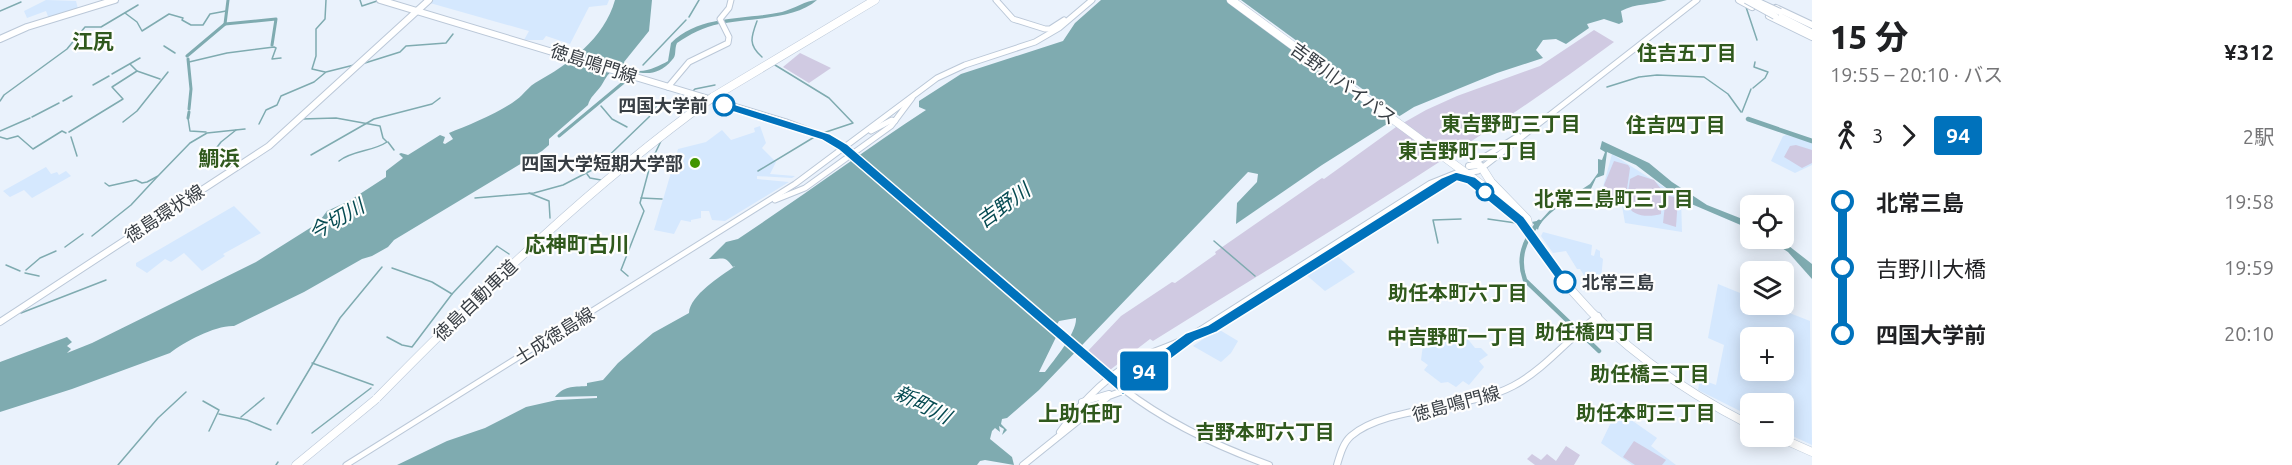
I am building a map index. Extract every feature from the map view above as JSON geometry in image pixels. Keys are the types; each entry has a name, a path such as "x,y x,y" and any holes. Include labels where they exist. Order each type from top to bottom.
{"highway":[{"name":"徳島自動車道","path":"301,465 376,399 491,283 580,200 646,145 713,97 875,0"},
{"name":"吉野川バイパス","path":"1231,0 1470,171"},
{"name":"吉野川バイパス","path":"1238,0 1470,171"},
{"path":"1470,171 1491,182 1527,219 1530,229"},
{"path":"1470,171 1530,229 1563,279 1630,349 1676,383 1740,418"},
{"name":"徳島自動車道","path":"296,465 376,399"},
{"path":"1794,440 1812,450"},
{"path":"1794,443 1812,450"}],"main road":[{"path":"0,39 27,27 115,0"},
{"name":"徳島鳴門線","path":"380,0 572,55 826,137 848,151 1121,387 1185,431 1220,448 1269,465"},
{"name":"徳島環状線","path":"0,322 269,146 429,0"},
{"path":"668,87 676,72 689,61 728,43 729,36 721,22 731,0"},
{"path":"996,0 1013,19 1046,30"},
{"path":"848,151 864,133 916,92 959,67 1022,48 1056,30 1092,0"},
{"path":"1023,465 1177,345 1430,184 1476,169 1692,0"},
{"path":"1190,337 1213,328 1375,225 1470,171 1527,132 1697,0"},
{"path":"1739,0 1789,20"},
{"path":"1739,0 1812,31"},
{"path":"1752,0 1812,31"},
{"path":"1752,0 1812,31"},
{"path":"1752,0 1812,31"},
{"path":"1752,0 1780,12 1812,31"},
{"path":"1752,0 1775,16 1812,31"},
{"path":"1022,48 1046,30 1076,14"},
{"path":"848,151 892,122 916,92"},
{"path":"864,133 892,122"},
{"path":"1470,171 1527,132"},
{"name":"土成徳島線","path":"346,465 848,151"},
{"name":"土成徳島線","path":"762,205 801,190 848,151"},
{"path":"801,190 818,168"},
{"path":"1348,237 1375,225"},
{"name":"徳島鳴門線","path":"1337,465 1343,448 1358,430 1499,393 1522,382 1597,316"},
{"path":"1054,439 1082,402 1141,357 1177,345"},
{"path":"1129,382 1141,357"},
{"path":"1082,402 1113,394"}],"shaded area":[{"path":"46,0 76,1 78,9 49,19 46,11 27,18 24,11"},
{"path":"433,0 609,0 607,5 589,7 570,44 546,36 543,40 524,40 529,31 430,3"},
{"path":"1594,30 1614,42 1502,121 1386,196 1153,341 1150,339 1110,370 1087,352 1121,316 1172,282 1175,283 1216,254 1215,252 1322,178 1324,179 1396,127 1457,96 1540,66"},
{"path":"800,53 831,68 809,83 783,67"},
{"path":"760,126 766,143 762,148 776,162 770,174 795,176 792,178 757,176 757,179 789,182 725,221 712,220 709,211 701,211 701,218 691,220 691,222 681,220 674,234 654,230 678,149 706,142 722,130 731,140 755,132 754,128"},
{"path":"1783,136 1812,142 1812,165 1795,173 1771,161"},
{"path":"1796,145 1812,150 1812,163 1802,168 1784,157 1790,146"},
{"path":"1612,154 1681,198 1682,232 1625,223 1622,206 1600,198"},
{"path":"1614,161 1628,165 1630,168 1625,203 1611,199 1604,185"},
{"path":"46,167 51,174 57,172 59,175 66,171 71,176 32,198 24,190 10,197 3,191"},
{"path":"1638,175 1654,180 1662,190 1661,214 1642,215 1630,208 1628,197 1630,179"},
{"path":"1666,195 1678,198 1676,227 1663,223"},
{"path":"234,206 261,233 223,254 225,256 202,271 184,253 171,262 165,259 147,273 136,266 136,263"},
{"path":"1543,232 1592,245 1591,255 1594,256 1596,249 1600,251 1600,257 1603,259 1600,289 1590,285 1566,251 1553,253 1541,236"},
{"path":"1334,253 1355,272 1325,291 1304,273"},
{"path":"1718,284 1740,293 1740,315 1794,315 1810,321 1812,445 1794,437 1794,393 1740,393 1740,411 1698,390 1700,379 1716,385 1724,345 1708,338"},
{"path":"1218,329 1238,341 1231,353 1221,362 1193,346"},
{"path":"1462,332 1475,348 1481,348 1488,355 1479,361 1484,367 1469,385 1463,381 1456,387 1448,382 1441,383 1424,370 1428,365 1421,360 1423,345"},
{"path":"1617,410 1657,438 1651,446 1676,465 1632,465 1601,443"},
{"path":"1634,441 1666,460 1662,465 1635,465 1623,457"},
{"path":"1566,446 1580,455 1574,465 1535,465 1527,459 1532,454 1541,460 1547,454 1556,461"}],"water":[{"name":"今切川","path":"615,0 652,0 649,31 624,62 633,70 645,71 668,61 671,43 695,27 724,20 782,12 817,0 808,7 784,15 719,24 697,31 677,43 674,58 656,72 648,73 619,69 612,71 588,105 549,139 549,145 542,151 394,240 388,247 304,292 234,326 218,328 200,335 170,353 72,389 0,412 0,362 67,337 72,342 67,346 71,349 67,353 92,343 256,262 318,223 327,211 349,201 386,177 386,171 403,158 399,154 408,155 440,135 445,137 443,143 445,144 453,139 449,133 487,117 515,101 533,84 560,68 584,49 603,27"},
{"path":"1101,0 1667,0 1621,11 1623,22 1619,24 1604,19 1587,24 1589,28 1566,44 1556,39 1543,40 1536,50 1543,58 1497,73 1414,107 1322,165 1236,224 1237,203 1257,182 1258,174 1248,172 1039,390 1007,418 1002,419 1001,424 1007,430 1002,435 1004,429 999,426 1000,432 995,428 992,431 990,439 1012,457 1014,465 985,460 980,461 977,465 397,465 447,441 485,428 526,407 557,400 597,398 597,396 555,397 565,389 587,386 587,383 603,380 618,363 653,333 689,313 700,293 735,266 733,267 722,258 709,259 726,242 738,239 926,110 919,107 919,101 961,74 1063,41 1075,23","holes":["1076,318 1069,339 1054,361 1045,372 1039,372 1060,329 1056,326 1059,321"]},
{"path":"1602,141 1649,163 1672,182 1707,205 1740,218 1740,225 1682,200 1636,165 1607,152 1604,175 1596,178 1590,191 1585,190 1581,194 1581,191 1564,203 1544,219 1538,230 1532,222 1541,220 1550,210 1590,184 1598,173 1598,159 1602,160 1605,152 1600,149"},
{"path":"1783,249 1793,249 1812,264 1812,279"}],"pier":[{"path":"1236,0 1241,0 1402,118 1399,120"}],"waterway":[{"path":"225,24 228,0"},
{"path":"325,72 312,69 316,56 316,29 325,19 326,0"},
{"path":"360,0 362,6 377,1"},
{"path":"689,17 699,0"},
{"path":"0,11 21,2"},
{"path":"0,101 4,95 67,49 85,27 101,27 138,5"},
{"path":"1746,7 1757,40"},
{"path":"125,13 137,22 142,31 169,14 183,18 182,20 191,25 203,25 210,14 226,11"},
{"path":"225,24 276,19 272,45"},
{"path":"643,65 686,20"},
{"path":"757,21 752,40 754,49 762,57"},
{"path":"187,56 225,24"},
{"path":"365,63 400,52 406,46 446,43 453,34"},
{"path":"164,46 175,53"},
{"path":"189,62 227,53 274,47 276,48 272,59 281,58"},
{"path":"112,74 140,58"},
{"path":"188,59 191,89 189,109"},
{"path":"1753,88 1765,78 1768,72 1754,67 1755,62"},
{"path":"130,64 137,71"},
{"path":"259,124 266,110 277,105 281,96 314,82 326,72 354,65"},
{"path":"775,65 829,98 853,123 823,133"},
{"path":"69,132 123,99 112,87 137,71"},
{"path":"137,71 160,79"},
{"path":"123,122 137,111 168,72"},
{"path":"1607,87 1639,77 1657,75 1704,77 1728,94 1741,112"},
{"path":"93,85 109,76"},
{"path":"559,136 624,82"},
{"path":"692,92 695,89 715,85"},
{"path":"1742,112 1751,89"},
{"path":"677,113 690,95"},
{"path":"63,101 72,96"},
{"path":"530,193 563,185 596,168 649,117 663,96"},
{"path":"366,123 374,119 432,104 440,98"},
{"path":"32,117 59,103"},
{"path":"601,106 612,119 627,127"},
{"path":"188,118 189,112"},
{"path":"0,131 30,118"},
{"path":"188,118 190,131 206,132"},
{"path":"302,119 336,118 366,123"},
{"path":"1748,119 1812,141"},
{"path":"311,155 366,123"},
{"path":"339,161 344,157 387,142 383,138 380,126 366,123"},
{"path":"105,183 109,186 136,180 142,183 147,182 158,176 190,143 207,133 245,129"},
{"path":"208,159 221,142 236,130"},
{"path":"0,137 7,139 18,136 33,149 62,131 66,133"},
{"path":"758,171 816,136"},
{"path":"71,137 77,156"},
{"path":"641,198 651,162 661,141"},
{"path":"388,142 394,150"},
{"path":"628,168 635,169"},
{"path":"587,174 590,178 601,180"},
{"path":"92,236 131,205 157,177"},
{"path":"475,198 530,193"},
{"path":"530,193 549,201 550,218"},
{"path":"628,276 621,270 644,211 640,203 641,198"},
{"path":"641,198 662,199"},
{"path":"1438,243 1433,220 1461,219"},
{"path":"1488,219 1516,223"},
{"path":"1539,222 1523,250 1522,264 1525,280 1599,351"},
{"path":"65,247 83,234"},
{"path":"1214,241 1255,276"},
{"path":"452,294 497,246 509,254"},
{"path":"26,270 40,258 56,251"},
{"path":"6,265 20,271"},
{"path":"313,363 340,318 382,267"},
{"path":"392,268 432,282 452,294"},
{"path":"25,273 39,276"},
{"path":"21,313 106,280"},
{"path":"387,337 402,345 412,347 452,294"},
{"path":"277,424 313,363"},
{"path":"313,363 373,385"},
{"path":"312,433 371,388"},
{"path":"118,465 158,418 186,392"},
{"path":"241,417 264,398"},
{"path":"203,401 219,410 209,431"},
{"path":"219,414 247,420 271,430"}],"bus line":[{"name":"94","path":"724,105 835,141 1123,389 1129,382 1190,337 1213,328 1456,176 1471,180 1515,219 1520,220 1565,282"}],"place":[{"name":"四国大学前","path":"724,105"},
{"name":"四国大学短期大学部","path":"695,163"},
{"name":"北常三島","path":"1565,282"}],"district":[{"name":"江尻","path":"93,41"},
{"name":"住吉五丁目","path":"1687,52"},
{"name":"東吉野町三丁目","path":"1511,123"},
{"name":"住吉四丁目","path":"1676,124"},
{"name":"東吉野町二丁目","path":"1468,150"},
{"name":"鯛浜","path":"219,158"},
{"name":"北常三島町三丁目","path":"1614,198"},
{"name":"応神町古川","path":"577,244"},
{"name":"助任本町六丁目","path":"1458,292"},
{"name":"助任橋四丁目","path":"1595,331"},
{"name":"中吉野町一丁目","path":"1457,336"},
{"name":"助任橋三丁目","path":"1650,373"},
{"name":"助任本町三丁目","path":"1646,412"},
{"name":"上助任町","path":"1080,413"},
{"name":"吉野本町六丁目","path":"1265,431"}],"water label":[{"name":"吉野川","path":"1003,205"},
{"name":"新町川","path":"923,404"}]}
